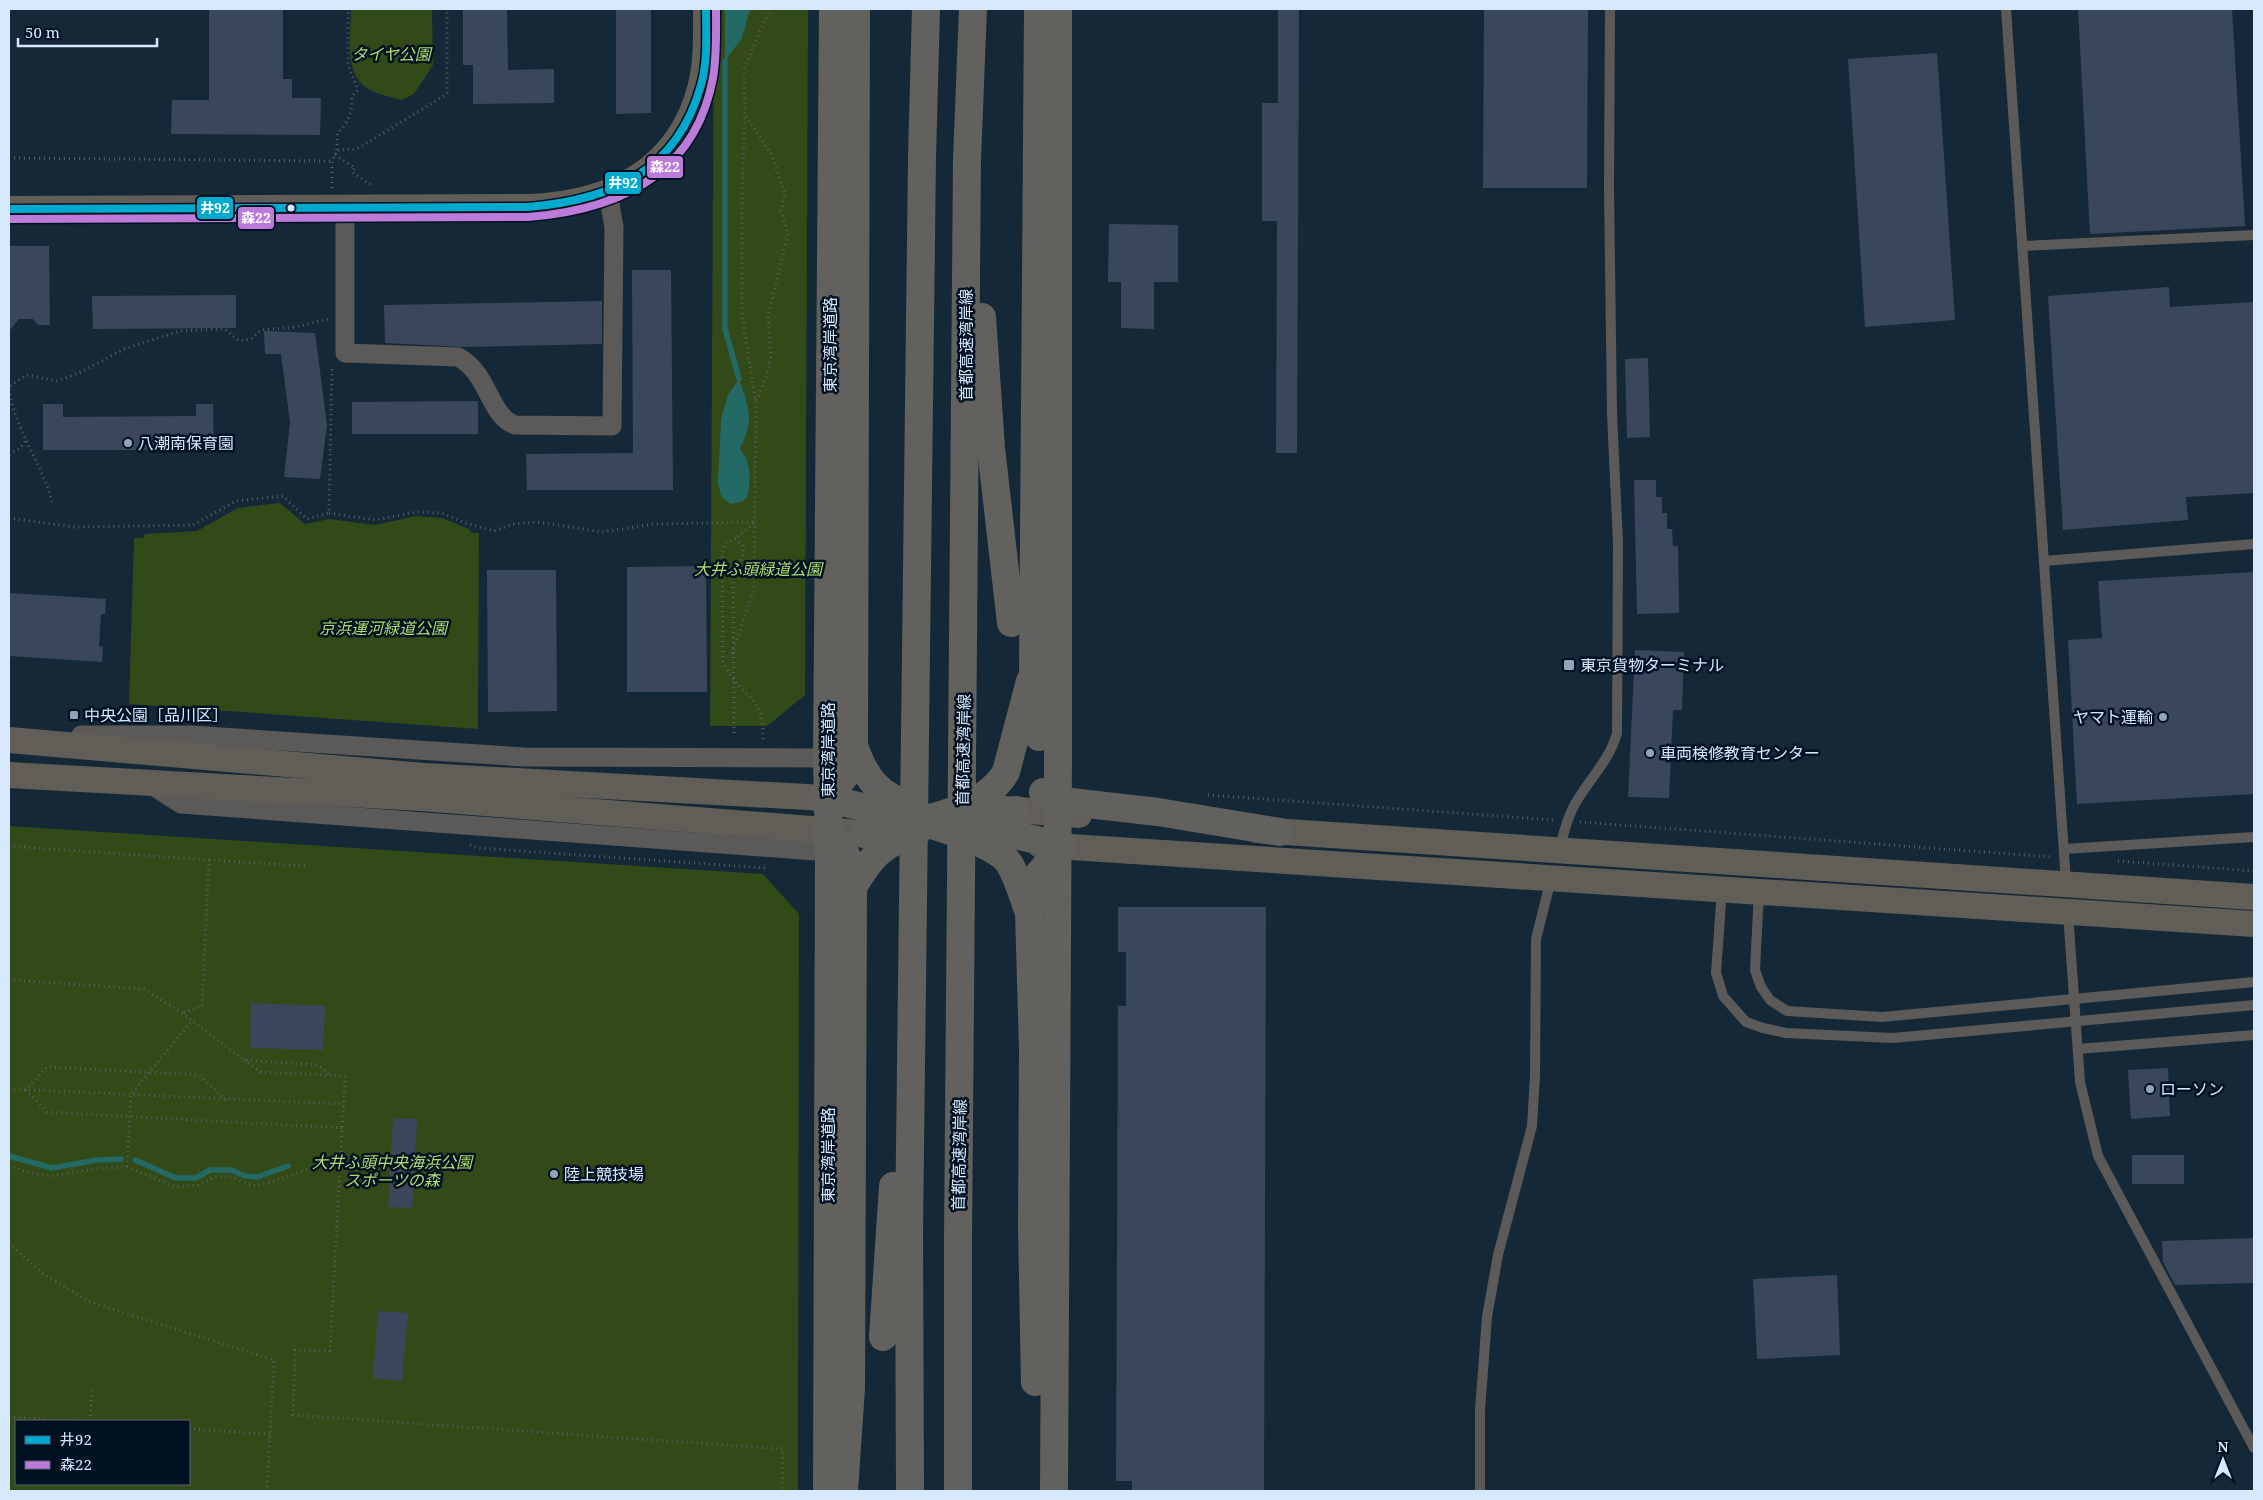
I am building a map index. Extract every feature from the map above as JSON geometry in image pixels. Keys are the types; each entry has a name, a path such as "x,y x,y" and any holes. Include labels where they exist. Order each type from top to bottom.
{"highway":[{"name":"東京湾岸道路","path":"827,1491 824,841 827,758 833,9"},
{"path":"838,9 856,121"},
{"path":"820,798 845,779 851,764 854,746 856,9"},
{"path":"910,1491 909,1232 912,948 922,157 926,9"},
{"name":"首都高速湾岸線","path":"958,1491 958,1240 967,159 973,9"},
{"path":"1038,9 1033,670 1039,701 1040,779 1046,796 1053,800 1158,812 1280,832"},
{"path":"1054,1491 1058,757 1058,9"},
{"path":"967,159 973,187 991,448 1011,623"},
{"path":"853,887 868,862 885,847 938,822 989,793 999,784 1006,772 1033,670"},
{"path":"854,746 862,768 872,783 885,794 997,852 1008,863 1029,913"},
{"path":"820,798 1063,846 1034,879 1029,913 1034,1049 1032,1226 1038,1491"},
{"path":"863,834 1016,810"},
{"path":"824,841 836,838 842,846 850,867 853,887 851,1388 844,1491"},
{"path":"883,1337 894,1159 912,948"}],"street":[{"path":"9,209 547,206 579,202 623,187 653,165 669,148 686,124 697,98 704,71 706,9"},
{"path":"345,208 345,353 458,357 469,363 480,376 502,417 507,422 515,425 612,426 614,227 608,193"},
{"path":"18,740 55,735 191,735 524,757 827,758"},
{"path":"18,740 422,787 824,841"},
{"path":"9,775 146,782 422,787 820,798"},
{"path":"146,782 181,804 824,841 863,834"},
{"path":"1016,810 1280,832 2254,897"},
{"path":"1063,846 2254,924"}],"lane":[{"path":"1480,1491 1480,1410 1487,1317 1498,1254 1532,1126 1535,1076 1536,939 1568,819 1574,806 1613,748 1617,733 1618,543 1612,414 1609,187 1610,9"},
{"path":"2006,9 2080,1082 2098,1156 2254,1448"},
{"path":"2022,246 2254,235"},
{"path":"2044,561 2254,544"},
{"path":"2064,849 2254,837"},
{"path":"1722,889 1716,973 1723,996 1746,1022 1786,1034 1888,1039 2254,1005"},
{"path":"1759,892 1755,970 1760,987 1770,1000 1787,1011 1882,1017 2254,982"},
{"path":"2078,1050 2254,1035"}],"path":[{"path":"9,158 332,163 337,150 337,134 348,122 352,111 352,96 358,90 348,65 348,9"},
{"path":"337,150 357,150 447,94 447,9"},
{"path":"732,654 754,588 756,404 742,315 744,69 770,9"},
{"path":"745,115 772,155 785,195 781,211 788,234 768,315 771,356 766,378 756,404"},
{"path":"335,155 355,168 352,172 372,184"},
{"path":"52,502 46,480 11,405 9,387 26,375 58,381 83,371 124,349 180,331 225,329 239,341 251,339 261,330 295,327 332,318"},
{"path":"328,513 332,382"},
{"path":"9,454 19,448 27,439"},
{"path":"9,518 73,527 193,525 236,501 283,496 307,519 328,513 375,520 416,512 442,513 465,523 494,531 512,524 538,522 602,532 655,524 754,522"},
{"path":"754,522 735,539 725,543 722,554 723,661 730,677 754,699 759,708 763,719 763,745"},
{"path":"734,734 732,654 733,572 743,556 743,545 735,539"},
{"path":"1204,795 1561,821"},
{"path":"1571,822 2056,857"},
{"path":"9,846 307,866"},
{"path":"182,1013 202,1006 209,860"},
{"path":"2116,861 2254,871"},
{"path":"9,980 144,989 182,1013 261,1072 345,1076 330,1351 295,1350 293,1415 783,1449 782,1491"},
{"path":"127,1167 131,1094 192,1021"},
{"path":"244,1060 318,1064 330,1075"},
{"path":"26,1090 47,1067 148,1072 199,1075 226,1100"},
{"path":"9,1089 344,1104"},
{"path":"26,1090 47,1112 342,1128"},
{"path":"9,1165 30,1173 52,1176 100,1168 127,1167 176,1187 200,1185 214,1177 229,1176 255,1186 316,1166 340,1167"},
{"path":"9,1243 43,1274 90,1302 274,1360 267,1491"},
{"path":"90,1420 92,1387"},
{"path":"9,1417 52,1420"},
{"path":"190,1429 270,1434"}],"green space":[{"name":"タイヤ公園","path":"351,9 432,9 433,65 414,94 402,100 372,91 362,85 352,66 350,55"},
{"name":"大井ふ頭緑道公園","path":"714,9 808,9 805,695 767,726 710,726"},
{"name":"京浜運河緑道公園","path":"280,503 305,524 329,519 375,525 416,516 442,518 469,529 472,533 479,533 478,729 129,704 134,538 143,538 145,534 197,531 238,508"},
{"name":"大井ふ頭中央海浜公園 スポーツの森","path":"9,826 763,874 799,914 798,1491 9,1491"}],"shaded area":[{"path":"725,9 750,9 742,38 725,61"},
{"path":"739,379 749,414 748,430 740,449 747,460 750,472 747,498 741,502 730,504 721,496 718,483 721,419 728,395"}],"building":[{"path":"209,9 283,9 283,79 292,79 292,98 321,98 320,135 171,134 172,100 209,100"},
{"path":"463,9 507,9 508,70 554,69 554,103 473,104 473,65 463,65"},
{"path":"616,9 651,9 651,113 616,114"},
{"path":"1278,9 1299,9 1297,453 1276,453 1277,221 1262,221 1262,103 1278,103"},
{"path":"1484,9 1588,9 1587,188 1483,188"},
{"path":"2078,9 2232,9 2245,226 2090,234"},
{"path":"1937,53 1955,320 1865,327 1848,59"},
{"path":"1109,224 1178,225 1178,282 1154,282 1154,329 1121,328 1121,282 1108,282"},
{"path":"9,246 49,246 50,325 38,325 33,319 19,319 9,331"},
{"path":"632,270 671,270 673,490 527,490 526,454 633,453"},
{"path":"2169,287 2170,307 2254,302 2254,493 2186,497 2188,520 2063,530 2048,296"},
{"path":"236,295 236,328 93,329 92,296"},
{"path":"602,301 602,344 462,347 385,343 384,305"},
{"path":"264,331 315,333 327,425 320,479 284,477 290,422 281,354 265,354"},
{"path":"1648,358 1650,437 1627,438 1625,359"},
{"path":"478,401 478,434 352,434 352,402"},
{"path":"43,404 63,404 63,417 196,416 196,404 213,404 214,450 43,450"},
{"path":"1634,480 1656,480 1656,497 1662,497 1662,513 1667,513 1667,529 1672,529 1673,546 1678,546 1679,613 1637,614"},
{"path":"706,566 707,692 627,692 627,567"},
{"path":"487,570 556,570 557,711 488,712"},
{"name":"ヤマト運輸","path":"2254,572 2254,794 2077,804 2068,640 2102,638 2098,581"},
{"path":"9,593 106,599 105,614 101,614 99,646 103,647 102,662 9,656"},
{"name":"車両検修教育センター","path":"1635,650 1684,652 1682,710 1673,710 1669,798 1628,797"},
{"path":"1118,907 1266,907 1264,1491 1132,1491 1132,1481 1116,1481 1118,1006 1126,1006 1126,952 1118,952"},
{"path":"251,1003 325,1006 323,1050 250,1048"},
{"path":"2168,1068 2170,1116 2131,1119 2128,1070"},
{"path":"393,1118 417,1119 412,1208 388,1207"},
{"path":"2132,1155 2184,1155 2184,1184 2132,1184"},
{"path":"2254,1238 2254,1283 2175,1285 2163,1262 2162,1241"},
{"path":"1837,1275 1840,1355 1757,1359 1753,1279"},
{"path":"378,1311 408,1313 402,1381 373,1378"}],"waterway":[{"path":"725,61 725,329 739,379"},
{"path":"9,1156 52,1168 97,1160 121,1159"},
{"path":"135,1160 176,1178 196,1178 210,1170 231,1170 245,1176 257,1177 288,1166"}],"transit line":[{"name":"井92","path":"9,209 528,207 587,197 613,188 637,176 658,160 676,140 690,115 701,85 705,67 706,9"},
{"name":"森22","path":"9,219 528,217 561,213 592,206 621,196 648,181 670,163 689,140 704,112 713,78 716,52 716,9"}],"place":[{"name":"八潮南保育園","path":"128,443"},
{"name":"東京貨物ターミナル","path":"1569,665"},
{"name":"中央公園［品川区］","path":"74,715"},
{"name":"ヤマト運輸","path":"2163,717"},
{"name":"車両検修教育センター","path":"1650,753"},
{"name":"ローソン","path":"2150,1089"},
{"name":"陸上競技場","path":"554,1174"}]}
